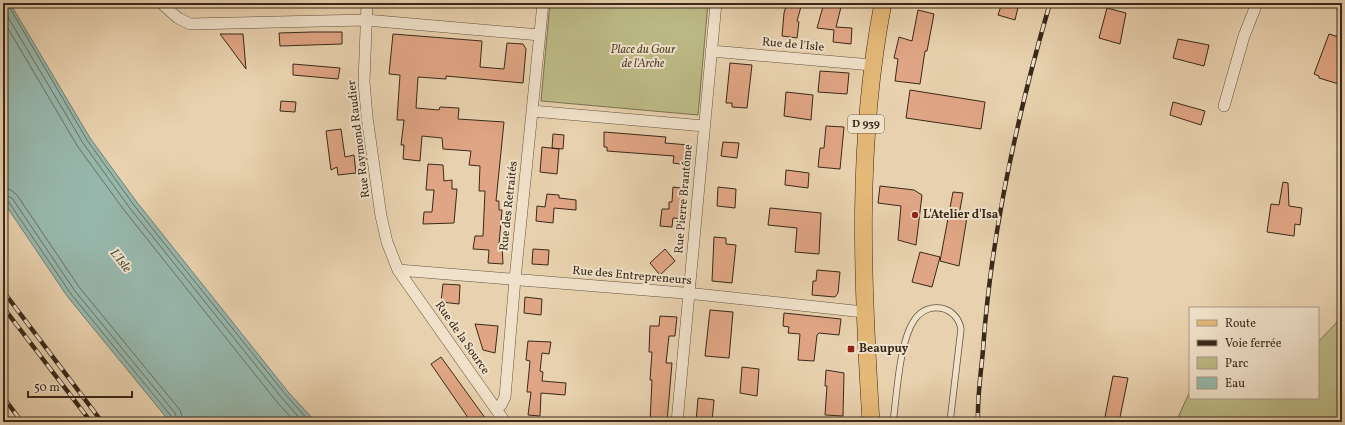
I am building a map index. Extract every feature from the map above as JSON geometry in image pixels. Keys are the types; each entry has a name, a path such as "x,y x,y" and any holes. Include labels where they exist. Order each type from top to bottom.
{"main road":[{"name":"D 939","path":"871,422 864,312 865,137 872,65 883,3"}],"street":[{"path":"161,3 178,18 190,24 366,20 540,35"},
{"name":"Rue Raymond Raudier","path":"367,3 364,82 367,117 381,216 387,242 398,270"},
{"name":"Rue des Retraités","path":"496,409 501,405 505,396 515,279 543,3"},
{"name":"Rue Pierre Brantôme","path":"677,422 716,3"},
{"path":"1224,106 1244,36 1257,3"},
{"name":"Rue de l'Isle","path":"712,51 872,65"},
{"path":"532,111 704,126"},
{"name":"Rue des Entrepreneurs","path":"398,270 689,293 864,312"},
{"name":"Rue de la Source","path":"398,270 504,422"}],"lane":[{"path":"894,422 896,396 907,338 915,319 924,311 936,308 945,309 954,314 959,320 961,329 950,422"}],"green space":[{"name":"Place du Gour de l'Arche","path":"550,3 708,3 698,115 541,101"},
{"path":"1342,317 1342,422 1176,422 1189,393 1189,399 1319,399 1319,341"}],"water":[{"name":"L'Isle","path":"3,3 10,3 90,138 136,201 289,393 316,422 170,422 67,296 3,201"}],"building":[{"path":"787,3 802,3 797,21 799,22 797,38 782,36 784,13"},
{"path":"824,3 842,3 836,27 852,28 851,44 833,42 834,30 817,28"},
{"path":"1002,3 1019,3 1015,20 998,15"},
{"path":"1107,8 1126,13 1120,44 1099,38"},
{"path":"918,10 934,14 927,51 925,51 920,84 895,81 898,59 894,58 899,37 912,41"},
{"path":"342,32 342,44 280,46 279,33"},
{"path":"220,34 243,34 246,69"},
{"path":"393,34 482,41 480,67 504,69 507,43 523,44 526,49 523,83 446,76 446,79 418,77 416,108 439,110 440,107 459,108 458,119 504,122 496,201 499,201 499,210 502,210 499,244 502,244 503,264 488,263 489,250 473,249 475,236 483,236 485,191 479,191 480,166 469,165 471,151 443,149 442,138 422,136 420,161 403,159 404,145 401,145 404,120 397,120 400,75 389,74"},
{"path":"1329,34 1342,38 1342,85 1319,78 1319,76 1314,74"},
{"path":"1178,39 1209,45 1204,66 1173,58"},
{"path":"730,63 752,65 747,108 732,107 732,103 726,103"},
{"path":"293,64 340,68 338,79 293,75"},
{"path":"820,71 849,73 847,94 818,92"},
{"path":"910,90 985,102 981,129 906,118"},
{"path":"786,92 813,95 811,120 784,116"},
{"path":"281,101 296,102 295,112 280,111"},
{"path":"1173,102 1205,111 1201,125 1170,115"},
{"path":"826,126 844,127 840,169 818,167 820,148 824,148"},
{"path":"341,129 345,157 354,155 356,173 338,175 337,167 331,170 326,131"},
{"path":"604,132 666,137 665,143 689,145 688,165 673,163 674,156 607,151 607,147 604,147"},
{"path":"553,134 564,135 563,149 552,148"},
{"path":"723,142 739,143 737,158 721,156"},
{"path":"542,147 559,149 557,174 540,172"},
{"path":"428,164 443,165 444,181 452,180 452,189 457,189 454,223 423,224 424,212 432,212 434,190 426,190"},
{"path":"786,170 809,173 808,188 785,185"},
{"path":"1283,182 1288,183 1289,206 1302,208 1300,225 1295,224 1294,236 1267,232 1271,204 1279,205"},
{"path":"880,186 914,190 922,195 916,245 898,240 901,206 878,203"},
{"path":"673,187 688,189 685,219 673,218 672,227 660,226 662,209 669,209 669,202 672,202"},
{"path":"718,187 736,189 735,208 717,206"},
{"path":"953,192 963,193 959,215 967,217 959,266 940,261"},
{"path":"547,194 559,195 559,198 576,200 576,210 554,208 553,223 536,221 537,206 545,207"},
{"path":"770,208 821,213 819,254 795,252 797,228 768,225"},
{"path":"714,237 726,238 726,244 736,245 732,283 712,281"},
{"path":"533,249 549,250 548,265 532,264"},
{"path":"665,249 675,261 660,275 650,263"},
{"path":"920,252 940,257 932,287 912,282"},
{"path":"817,270 840,272 838,293 835,297 812,295 813,281 816,281"},
{"path":"443,284 460,285 459,304 441,302"},
{"path":"525,297 542,299 541,315 524,313"},
{"path":"710,310 733,312 729,358 705,356"},
{"path":"784,313 841,319 839,335 819,333 817,335 814,361 798,360 800,334 788,333 789,327 783,326"},
{"path":"660,316 677,317 675,336 669,336 666,363 672,363 667,422 650,422 652,352 649,352 650,326 659,326"},
{"path":"475,324 498,326 495,353 483,350"},
{"path":"528,341 551,342 549,354 542,353 540,371 543,372 542,381 566,383 565,395 541,393 540,416 528,415 531,392 527,392 530,361 526,360"},
{"path":"441,357 488,422 471,422 431,364"},
{"path":"742,367 759,369 757,396 740,393"},
{"path":"826,370 844,373 843,416 825,415 827,386 825,386"},
{"path":"1113,376 1128,378 1119,422 1104,422"},
{"path":"698,398 714,400 712,422 696,422"}],"railway":[{"path":"978,422 987,306 999,218 1016,131 1050,3"},
{"path":"3,291 102,422"},
{"path":"3,307 91,422"},
{"path":"3,397 22,422"},
{"path":"3,414 6,422"}],"place":[{"name":"L'Atelier d'Isa","path":"915,215"},
{"name":"Beaupuy","path":"851,349"}]}
